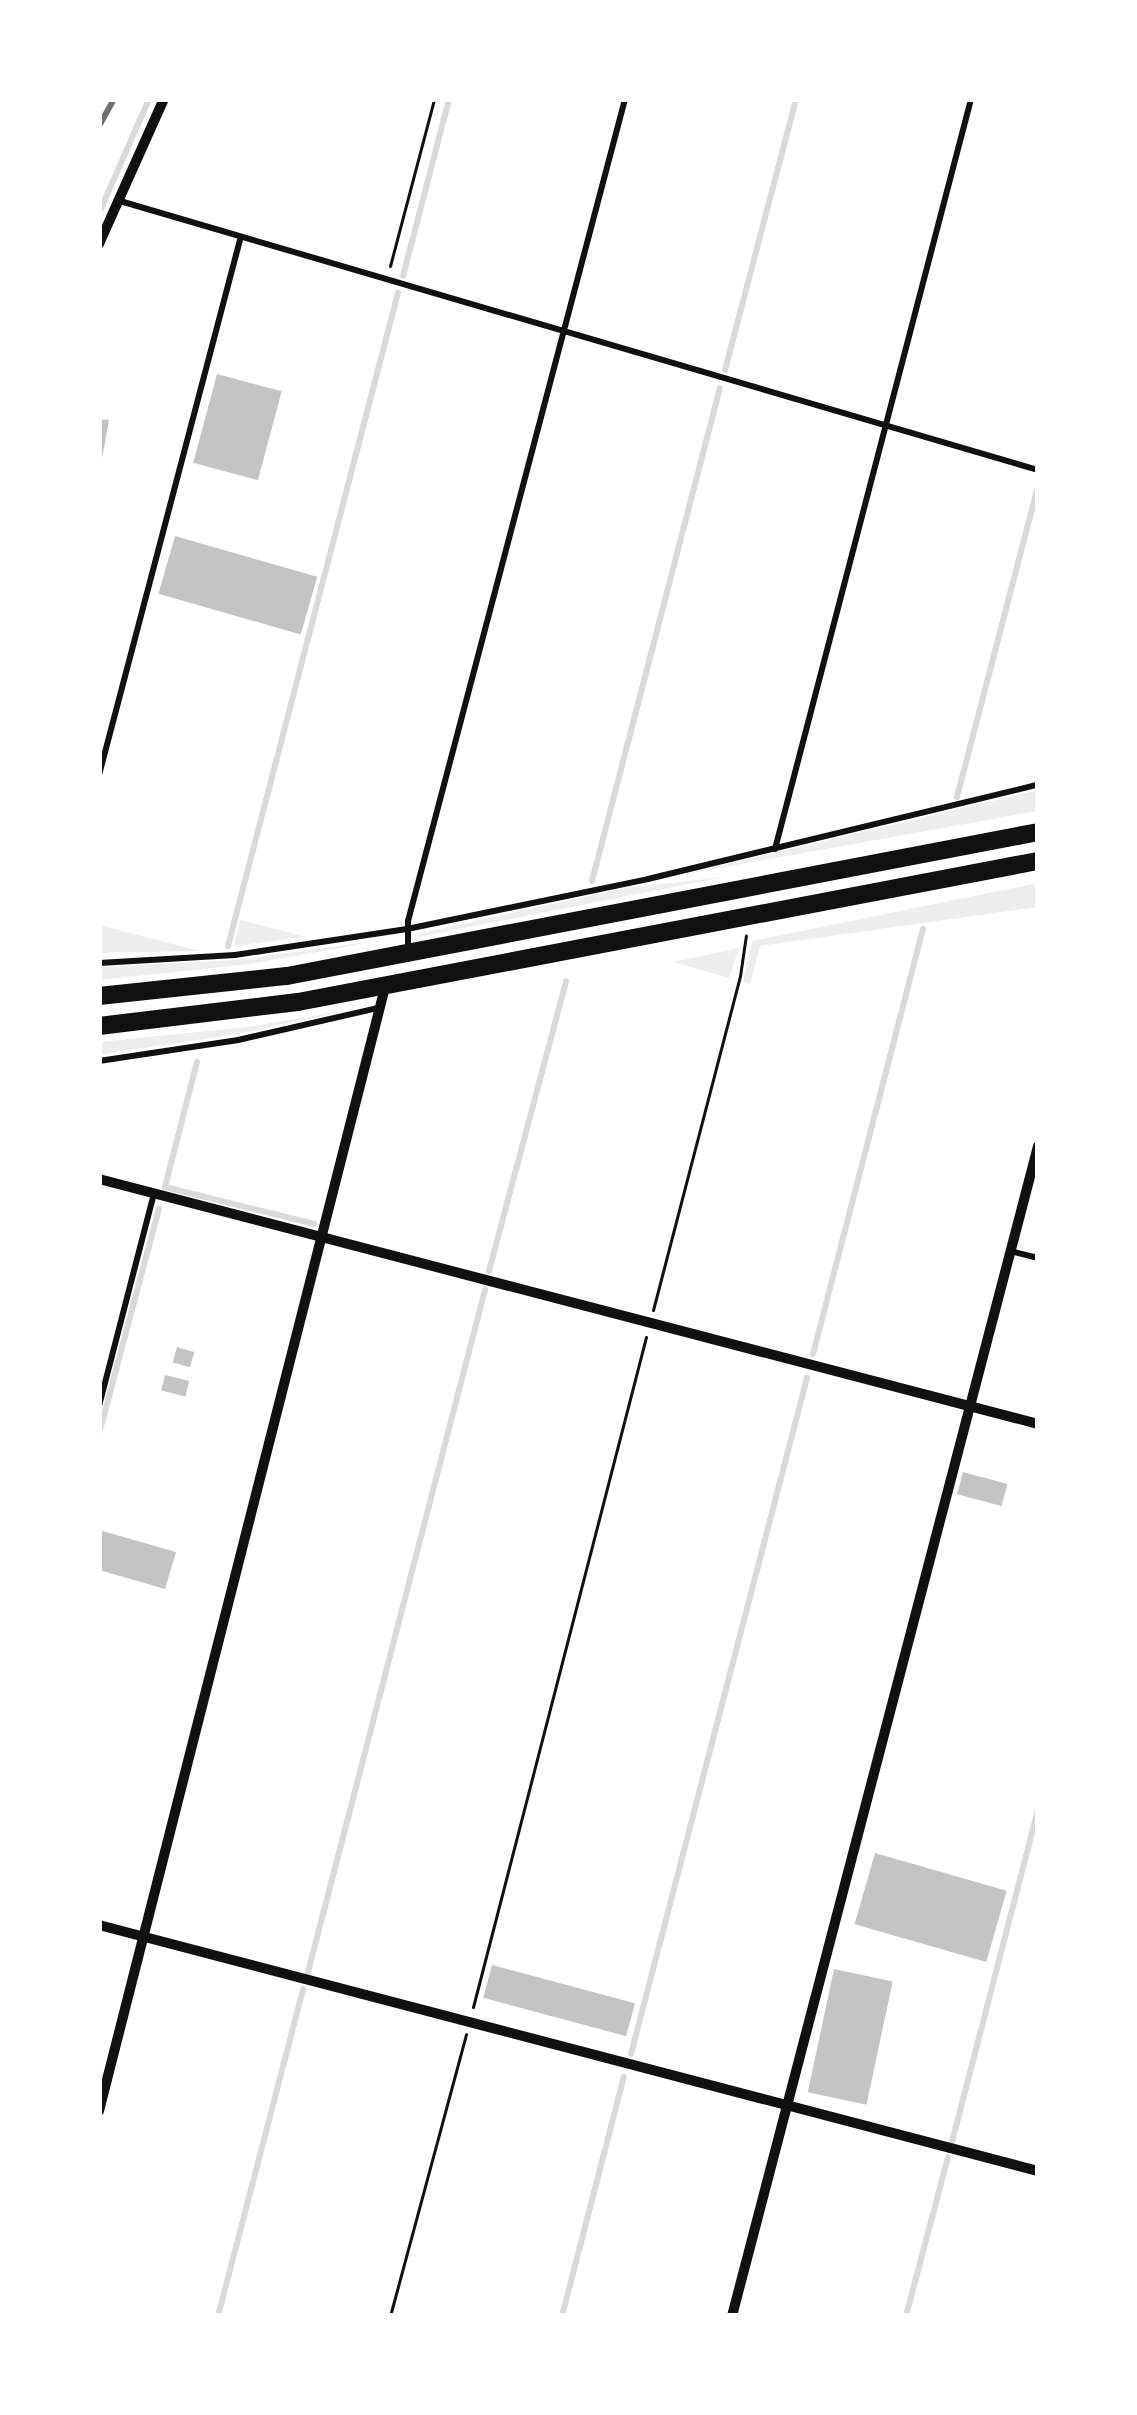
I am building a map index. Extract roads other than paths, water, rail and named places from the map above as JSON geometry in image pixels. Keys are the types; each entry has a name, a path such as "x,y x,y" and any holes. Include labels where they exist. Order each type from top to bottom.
{"highway":[{"path":"99,996 287,976 1038,832"},
{"path":"99,1026 384,997 743,918 1038,861"}],"street":[{"path":"99,244 164,99"},
{"path":"99,2111 384,997"},
{"path":"732,2316 1038,1146"},
{"path":"99,1179 1038,1424"},
{"path":"99,1925 1038,2171"}],"lane":[{"path":"409,954 407,929 625,99"},
{"path":"776,849 971,99"},
{"path":"120,201 240,240 1038,470"},
{"path":"99,775 240,240"},
{"path":"99,963 235,955 407,929 776,849 1038,785"},
{"path":"99,1061 238,1040 384,997"},
{"path":"99,1406 154,1194"},
{"path":"1010,1251 1038,1258"}],"waterway":[{"path":"99,213 149,99"},
{"path":"403,276 449,99"},
{"path":"725,370 796,99"},
{"path":"228,946 398,293"},
{"path":"592,881 720,388"},
{"path":"957,797 1038,487"},
{"path":"813,1354 923,929"},
{"path":"489,1271 566,981"},
{"path":"197,1062 165,1187 314,1224"},
{"path":"99,1434 159,1209"},
{"path":"308,1972 485,1290"},
{"path":"631,2054 807,1378"},
{"path":"952,2142 1038,1810"},
{"path":"218,2316 303,1989"},
{"path":"562,2316 624,2077"},
{"path":"906,2316 948,2157"}],"railway":[{"path":"99,126 114,99"}]}
